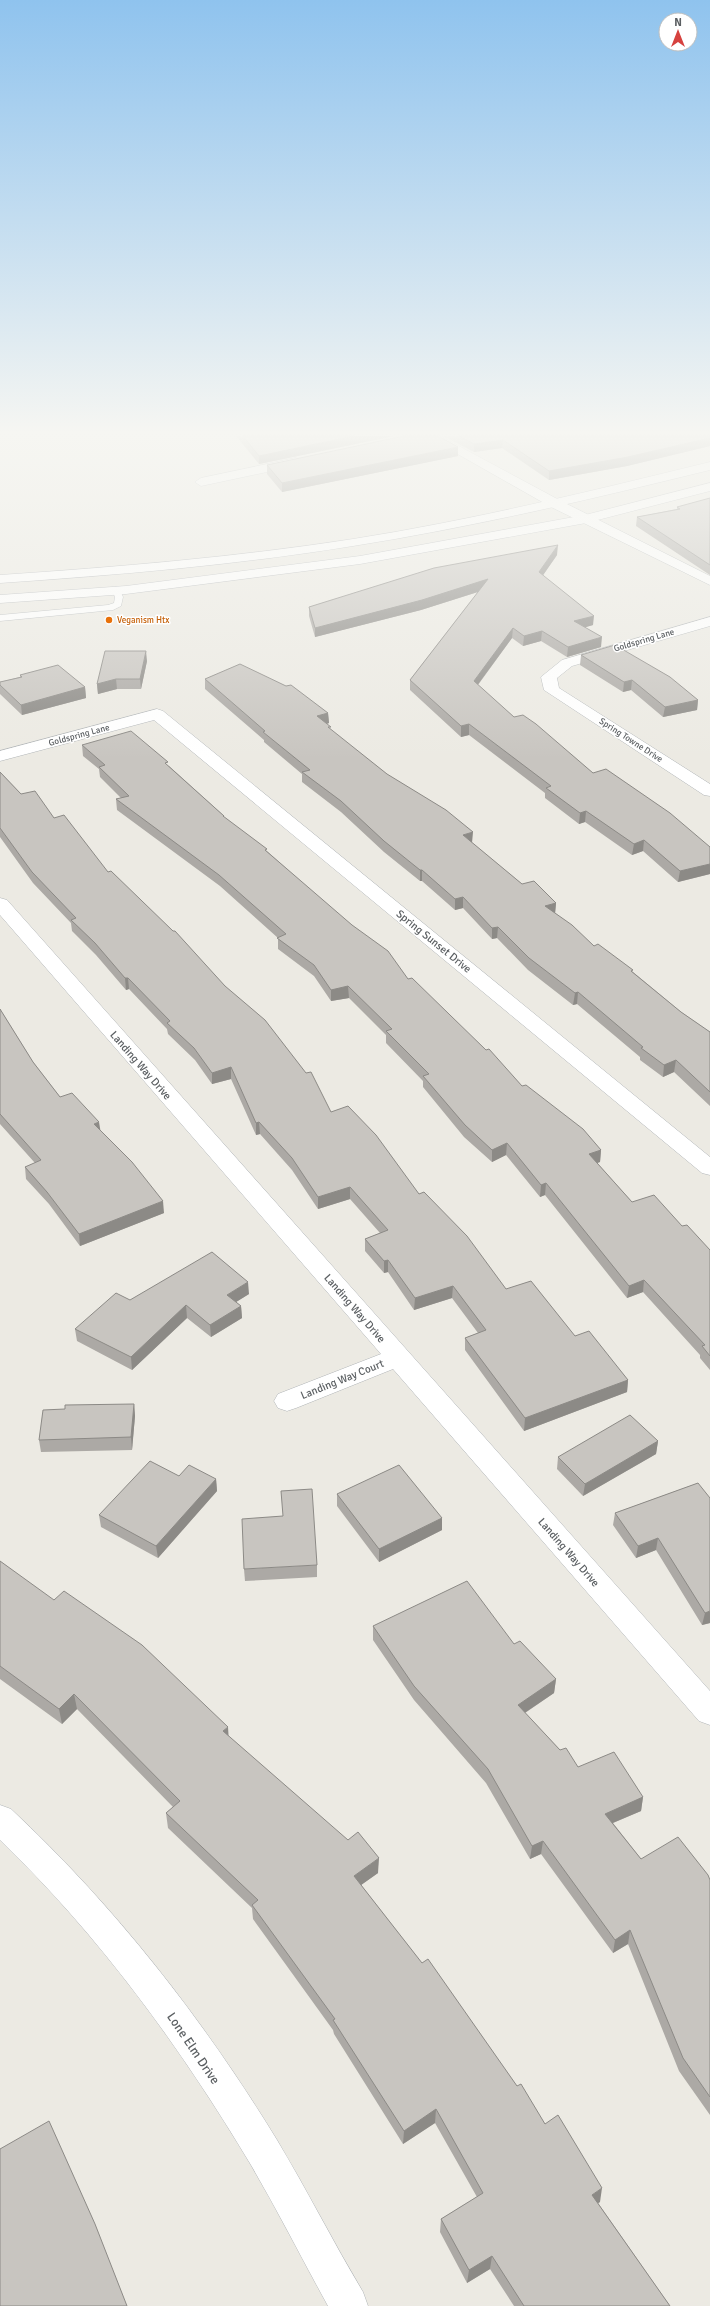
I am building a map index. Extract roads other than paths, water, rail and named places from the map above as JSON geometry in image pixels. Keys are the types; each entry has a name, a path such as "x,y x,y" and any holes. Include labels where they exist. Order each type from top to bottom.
{"street":[{"path":"0,579 108,571 276,553 338,544"},
{"path":"0,599 116,590 354,561 450,544"},
{"path":"634,544 710,582"},
{"path":"108,571 116,590"},
{"name":"Goldspring Lane","path":"552,690 549,678 567,663 710,621"},
{"name":"Spring Towne Drive","path":"552,690 710,791"},
{"name":"Goldspring Lane","path":"0,756 157,714"},
{"name":"Spring Sunset Drive","path":"157,714 710,1168"},
{"name":"Landing Way Drive","path":"0,904 710,1712"},
{"name":"Landing Way Court","path":"288,1401 398,1357"},
{"name":"Lone Elm Drive","path":"0,1819 28,1844 95,1914 151,1984 251,2133 349,2306"}],"lane":[{"path":"0,618 110,608 118,604 119,597 116,590"}],"place":[{"name":"Veganism Htx","path":"109,620"}]}
